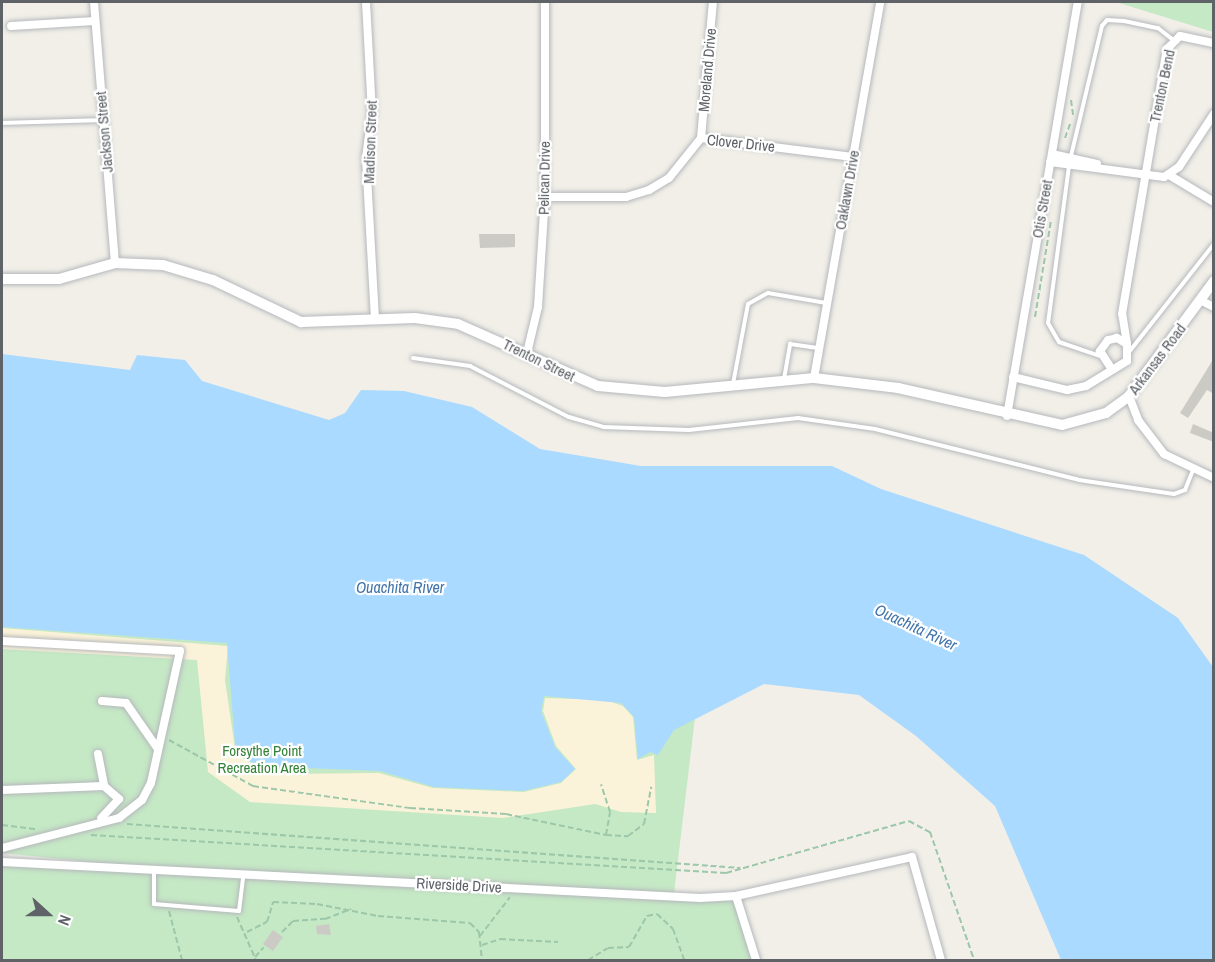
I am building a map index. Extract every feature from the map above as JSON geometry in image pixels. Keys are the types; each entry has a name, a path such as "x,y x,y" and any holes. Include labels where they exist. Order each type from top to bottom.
{"street":[{"name":"Jackson Street","path":"93,2 115,263"},
{"name":"Madison Street","path":"366,2 372,112 366,158 375,319"},
{"name":"Pelican Drive","path":"527,354 538,307 545,197 545,2"},
{"name":"Moreland Drive","path":"701,138 713,2"},
{"name":"Oaklawn Drive","path":"814,378 880,2"},
{"name":"Otis Street","path":"1007,416 1078,2"},
{"path":"11,26 95,21"},
{"name":"Trenton Bend","path":"1128,348 1122,314 1144,175 1172,39 1214,43"},
{"path":"1169,175 1214,114"},
{"name":"Clover Drive","path":"545,197 626,196 649,190 669,178 701,138 853,157"},
{"path":"1051,158 1144,175 1169,175 1214,202"},
{"name":"Trenton Street","path":"2,279 59,279 115,263 186,270 301,322 375,319 458,324 573,377 625,391 733,388 814,378 898,388 1050,425 1087,420"},
{"name":"Arkansas Road","path":"1087,420 1130,396 1214,281"},
{"path":"1200,300 1214,307"},
{"path":"1013,377 1067,390 1086,386 1111,368 1124,364 1128,348 1108,340 1100,356 1111,368"},
{"path":"1130,396 1150,441 1193,470 1214,478"},
{"path":"2,641 180,651 158,749 142,800 119,818 84,825 2,848"},
{"path":"102,701 126,703 158,749"},
{"path":"98,754 104,786"},
{"path":"2,790 104,786 118,793 117,805 84,825"},
{"name":"Riverside Drive","path":"2,862 154,868 243,875 736,896 912,857 941,960"},
{"path":"736,896 756,960"}],"lane":[{"path":"1100,356 1059,342 1048,323 1069,161 1102,26 1107,20 1158,28 1172,39"},
{"path":"2,123 103,120"},
{"path":"1128,348 1214,244"},
{"path":"733,388 748,304 768,293 827,303"},
{"path":"784,382 790,344 819,348"},
{"path":"413,358 470,366 569,417 603,427 689,430 798,418 875,429 1079,480 1174,494 1185,490 1193,470"},
{"path":"154,868 154,904 239,911 243,875"}],"path":[{"path":"1035,317 1052,216"},
{"path":"160,737 188,747 253,786 410,808 506,814 606,835 627,836 644,824 651,787"},
{"path":"601,784 610,812 606,835"},
{"path":"120,837 726,873 909,821 930,832 974,960"},
{"path":"118,822 743,868"},
{"path":"480,936 510,897"},
{"path":"247,932 267,922 273,902 351,909 378,916 470,923 480,936 482,960"},
{"path":"168,905 183,960"},
{"path":"282,932 293,921 325,919 351,909"},
{"path":"232,910 247,932 255,959"},
{"path":"588,960 608,948 628,947 647,916 657,914 673,929 684,960"},
{"path":"482,945 500,939 558,942"},
{"path":"255,959 264,947"}],"green space":[{"path":"1116,2 1213,2 1213,32"},
{"name":"Forsythe Point Recreation Area","path":"2,625 336,647 699,684 674,893 736,896 756,960 2,960 2,862 159,869 2,853"}],"sand":[{"path":"2,628 228,646 225,680 236,755 274,774 379,773 433,788 524,792 561,783 576,769 556,746 543,711 545,698 606,700 623,706 633,717 637,760 654,755 656,813 621,812 595,804 503,818 250,802 208,772 197,660 2,649"}],"water":[{"name":"Ouachita River","path":"2,354 130,370 137,355 185,360 202,381 329,420 345,413 361,390 404,391 472,407 540,449 641,466 832,466 881,489 1084,555 1178,618 1213,667 1213,960 1061,960 995,806 916,736 859,695 764,684 674,730 658,755 650,752 638,759 634,717 621,703 544,696 541,711 555,747 575,769 561,782 523,791 434,787 380,771 305,768 275,773 236,755 227,643 2,627"}],"building":[{"path":"479,234 515,234 515,247 480,248"},
{"path":"1214,358 1214,394 1207,390 1188,418 1180,413"},
{"path":"1193,424 1214,433 1214,442 1190,433"},
{"path":"329,924 331,935 317,934 316,926"},
{"path":"273,930 283,937 273,951 263,944"}]}
